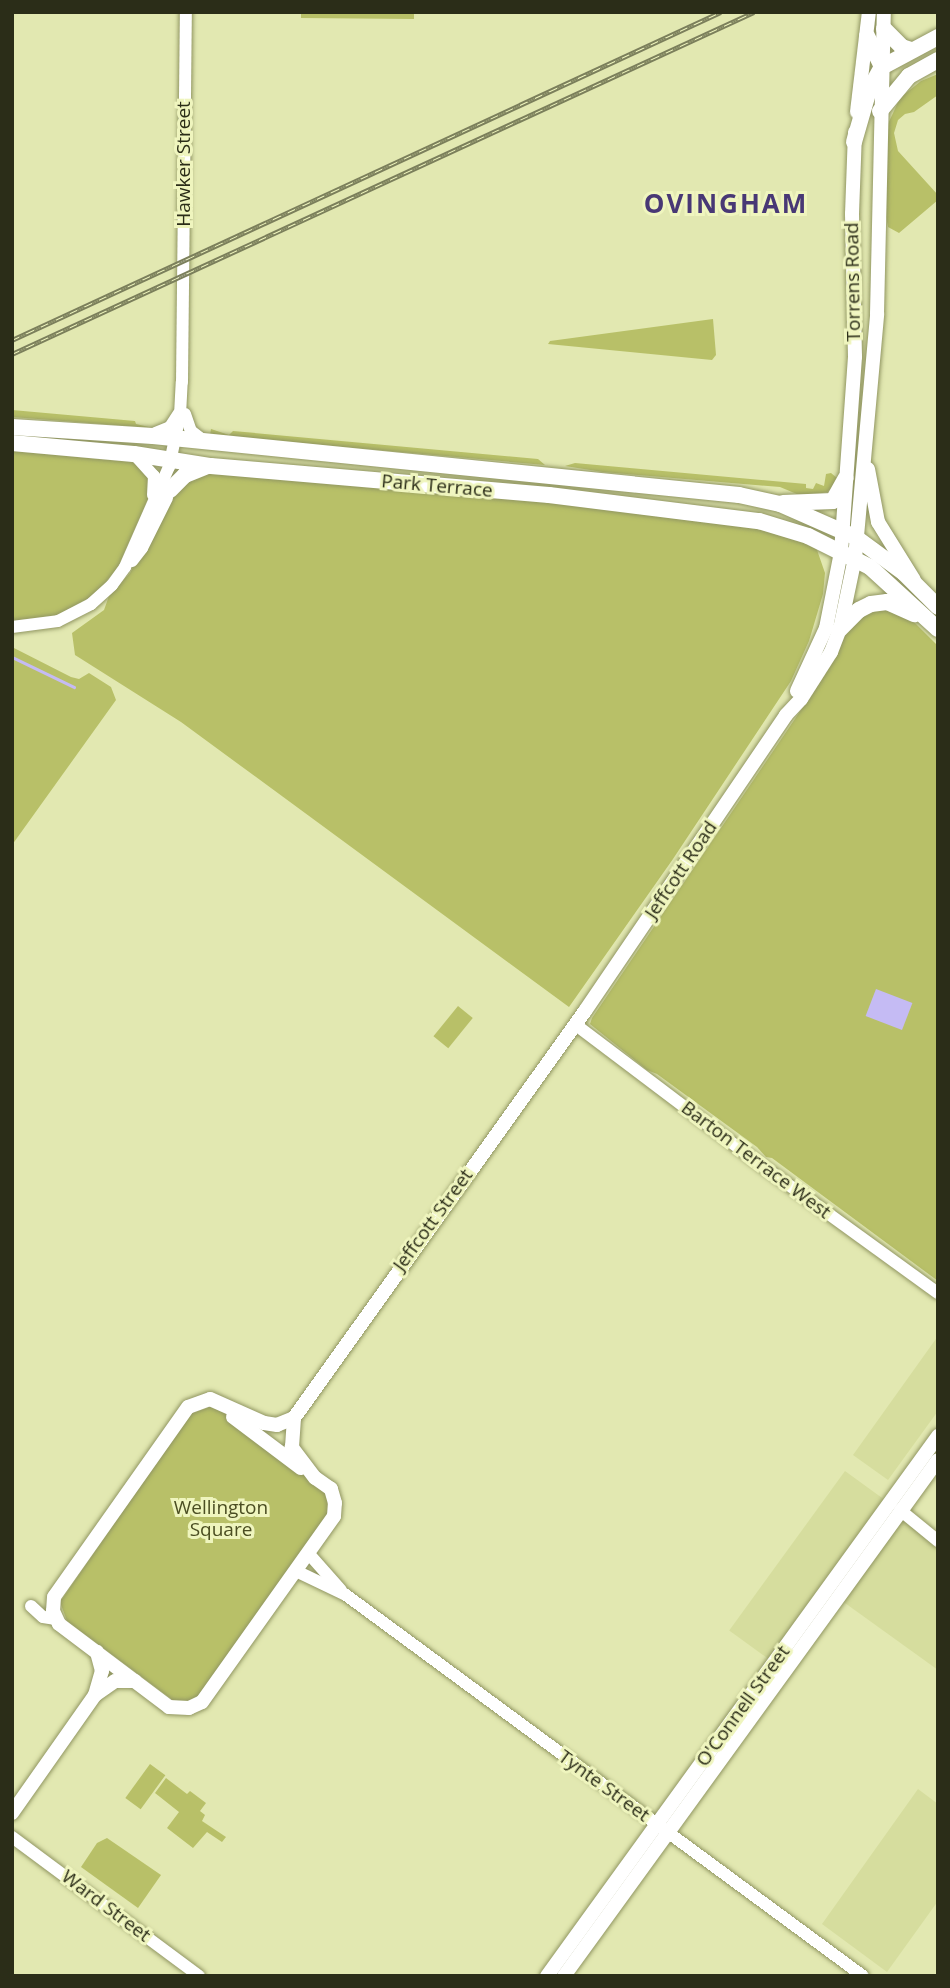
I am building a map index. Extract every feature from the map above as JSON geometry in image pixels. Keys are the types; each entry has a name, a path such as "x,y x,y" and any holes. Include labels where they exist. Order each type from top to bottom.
{"main road":[{"name":"Torrens Road","path":"848,555 846,478 855,357 852,214 854,142 869,12"},
{"name":"Torrens Road","path":"849,534 865,457 877,314 884,12"},
{"path":"884,29 902,47 911,50"},
{"path":"867,36 882,67"},
{"path":"854,142 869,90 882,67 938,37"},
{"path":"882,67 904,68 938,60"},
{"path":"880,111 909,76 938,60"},
{"path":"153,436 167,432 183,414"},
{"name":"Park Terrace","path":"12,427 153,436 684,489 780,504 849,534 883,555 938,607"},
{"name":"Park Terrace","path":"12,443 134,454 211,466 549,495 747,519 794,531 848,555 903,594 936,627"},
{"path":"865,457 878,522 916,584"},
{"path":"170,490 189,472 211,466"},
{"path":"780,504 800,501 825,504 832,501 846,478"},
{"name":"Jeffcott Road","path":"576,1025 786,715 817,675 841,629 848,555"},
{"name":"Jeffcott Road","path":"786,715 821,641 848,555"},
{"path":"841,629 859,610 887,602 936,627"},
{"name":"Jeffcott Street","path":"294,1418 576,1025"},
{"path":"210,1399 315,1478 331,1489 335,1503 334,1516 202,1702 189,1708 169,1707 56,1619 52,1603 73,1568 188,1407 210,1399 230,1405 246,1417 264,1423 277,1425 294,1418 292,1447 315,1478"},
{"name":"O'Connell Street","path":"547,1976 662,1828 780,1667 895,1507 938,1436"},
{"name":"O'Connell Street","path":"895,1507 938,1460"},
{"path":"12,1813 95,1695 102,1671 97,1652"},
{"path":"95,1695 116,1681 135,1681"},
{"name":"O'Connell Street","path":"564,1976 662,1828"}],"street":[{"name":"Hawker Street","path":"175,460 183,414 186,12"},
{"path":"183,414 191,431 205,442"},
{"path":"134,454 154,476 151,509"},
{"path":"12,627 45,624 80,610 112,585 142,548 170,490 175,460"},
{"path":"125,567 175,460"},
{"name":"Barton Terrace West","path":"576,1025 761,1166 938,1293"},
{"path":"895,1507 938,1541"},
{"name":"Tynte Street","path":"309,1553 346,1595"},
{"name":"Tynte Street","path":"296,1571 346,1595 863,1976"},
{"path":"52,1603 31,1606 43,1617 56,1619"},
{"name":"Ward Street","path":"12,1837 199,1976"}],"shaded area":[{"path":"876,989 912,1003 902,1030 866,1016"},
{"path":"938,1336 938,1411 888,1480 853,1455"},
{"path":"845,1471 889,1503 773,1662 729,1630"},
{"path":"900,1510 938,1541 938,1670 838,1598"},
{"path":"918,1789 938,1804 938,1901 887,1972 822,1924"}],"green space":[{"path":"301,12 414,12 414,19 301,18"},
{"path":"938,74 938,95 898,120 894,133 898,151 938,195 938,200 899,233 888,227 885,211 887,126 900,98 921,81"},
{"path":"713,319 716,355 712,360 548,344 550,341"},
{"path":"12,410 135,421 136,424 153,428 12,417"},
{"path":"211,429 229,435 233,431 538,459 545,465 210,435"},
{"path":"12,451 131,462 149,473 150,494 118,567 96,594 58,615 12,621"},
{"path":"575,463 806,484 806,488 813,489 816,483 824,486 826,474 831,473 837,478 835,485 827,492 804,497 780,487 603,472 565,466"},
{"path":"198,473 485,495 743,524 816,547 825,573 823,594 809,641 791,681 673,859 569,1007 181,722 75,655 72,633 104,610 109,596 130,573 177,487"},
{"path":"877,606 903,611 938,646 938,1281 772,1158 766,1157 757,1147 657,1074 647,1070 590,1024 822,679 854,620"},
{"path":"12,647 71,677 79,679 89,673 111,687 116,700 12,845"},
{"path":"458,1006 473,1018 448,1048 433,1036"},
{"name":"Wellington Square","path":"210,1407 224,1412 322,1485 333,1509 206,1691 190,1702 174,1701 67,1621 60,1602 190,1414"},
{"path":"150,1764 165,1775 141,1809 125,1798"},
{"path":"166,1778 187,1794 190,1791 206,1803 200,1811 205,1815 202,1821 226,1837 222,1842 207,1832 193,1848 167,1828 179,1812 155,1793"},
{"path":"107,1838 161,1875 138,1908 81,1867 97,1843"}],"waterway":[{"path":"12,657 74,687"}],"railway":[{"path":"12,340 721,12"},
{"path":"12,354 754,12"}],"district":[{"name":"OVINGHAM","path":"726,204"}]}
